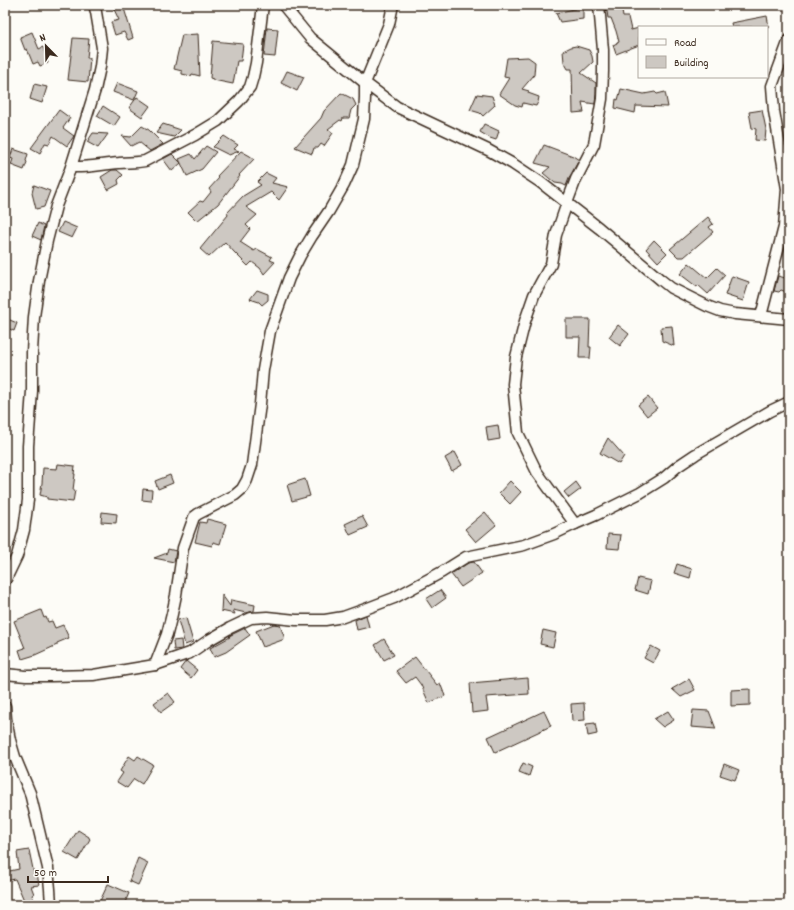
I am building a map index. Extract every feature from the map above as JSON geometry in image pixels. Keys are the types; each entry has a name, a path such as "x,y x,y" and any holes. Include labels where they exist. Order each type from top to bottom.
{"street":[{"path":"5,581 17,556 24,530 28,500 28,446 32,391 32,352 34,317 39,281 56,206 71,167 95,90 100,68 102,48 94,5"},
{"path":"71,167 121,162 136,163 145,161 195,135 218,121 239,101 250,87 256,63 263,5"},
{"path":"283,5 310,38 397,107 488,150 513,164 540,182 599,228 671,288 720,311 735,314 789,319"},
{"path":"155,665 167,634 176,595 183,548 194,517 235,495 242,489 247,480 252,465 263,370 270,331 289,278 300,256 344,185 353,166 364,118 365,83 388,24 393,5"},
{"path":"575,524 537,472 518,433 514,384 516,357 525,321 534,295 551,264 556,235 566,203 576,179 594,144 602,99 603,50 599,5"},
{"path":"761,316 784,227 787,190 774,111 772,86 789,40"},
{"path":"5,674 26,676 93,675 155,665 190,653 209,640 251,618 267,617 296,620 325,620 343,617 394,598 466,557 524,545 554,534 596,515 664,478 696,454 764,414 789,402"},
{"path":"5,706 10,740 30,793 48,868 51,905"}],"building":[{"path":"112,5 123,5 133,38 128,40 124,32 115,35 111,22 119,20"},
{"path":"606,5 621,5 623,17 628,17 631,30 638,28 638,45 616,54 613,45 619,42 611,18 608,18"},
{"path":"583,7 583,19 560,22 556,13"},
{"path":"767,16 769,27 732,26 731,23"},
{"path":"267,28 278,29 275,57 264,56"},
{"path":"32,32 39,49 43,47 48,63 40,66 38,62 33,64 20,37"},
{"path":"198,34 200,76 182,74 182,71 174,69 182,35"},
{"path":"73,38 89,39 87,58 90,58 88,82 68,80"},
{"path":"213,41 243,44 241,61 237,61 233,84 210,78"},
{"path":"576,46 589,50 592,56 593,62 581,73 596,83 596,93 595,104 582,102 584,112 573,113 572,69 568,69 564,62 563,51"},
{"path":"528,57 535,62 534,75 522,89 539,97 536,106 523,103 522,107 515,105 499,94 509,78 504,77 507,58"},
{"path":"287,71 304,77 297,91 281,83"},
{"path":"117,83 138,91 134,100 113,92"},
{"path":"34,84 47,87 42,103 30,99"},
{"path":"621,89 644,94 655,92 657,94 665,92 668,107 636,106 635,113 615,108 616,99 618,100"},
{"path":"341,93 353,99 356,105 351,110 349,118 343,118 342,121 340,120 328,129 333,133 324,146 321,144 318,148 314,148 312,154 295,147 321,118 324,111"},
{"path":"477,94 492,96 495,105 483,116 480,113 470,110"},
{"path":"137,97 150,106 142,117 129,108"},
{"path":"103,106 120,117 114,126 97,116"},
{"path":"59,110 70,118 63,128 74,136 67,146 53,136 49,144 45,143 40,153 31,148"},
{"path":"762,110 766,129 765,141 755,140 756,129 752,128 749,112"},
{"path":"163,124 181,130 174,137 156,133"},
{"path":"484,124 499,131 496,140 480,132"},
{"path":"142,126 149,130 163,144 150,151 139,142 131,146 122,136 131,137"},
{"path":"93,133 108,134 98,148 87,142"},
{"path":"224,136 238,145 234,149 239,151 229,155 213,147"},
{"path":"544,145 573,156 579,160 566,186 555,183 543,173 550,167 535,163"},
{"path":"206,146 216,152 202,169 187,176 179,159 191,154 195,159"},
{"path":"13,149 28,154 24,170 11,165 13,159 10,158"},
{"path":"241,151 254,159 239,175 240,176 218,204 197,221 188,212 200,201 203,202 211,192 209,189 219,178 217,176"},
{"path":"172,154 181,163 172,171 163,159"},
{"path":"112,170 117,170 123,175 118,180 119,184 108,190 101,177"},
{"path":"266,173 276,178 272,183 288,187 279,200 271,192 246,207 257,215 246,225 250,229 240,242 254,251 257,249 272,257 270,260 275,262 264,274 260,268 252,262 248,266 225,242 209,257 200,249 228,215 227,213 243,196 261,185 257,182"},
{"path":"34,185 50,191 44,207 36,209 32,193"},
{"path":"708,217 713,224 709,227 713,232 684,257 678,257 670,249"},
{"path":"63,222 77,228 72,238 58,232"},
{"path":"38,223 44,226 41,240 32,236"},
{"path":"654,240 667,253 658,262 646,249"},
{"path":"689,263 707,278 717,268 725,275 708,294 698,285 697,287 680,274"},
{"path":"732,276 749,282 743,301 725,295"},
{"path":"778,276 789,279 789,293 781,290 779,292 774,291"},
{"path":"257,290 268,294 268,300 262,305 259,302 250,299"},
{"path":"5,318 17,323 14,331 5,327"},
{"path":"566,319 590,319 590,358 579,358 580,337 566,337"},
{"path":"618,325 629,334 620,346 609,337"},
{"path":"672,326 674,346 662,341 661,327"},
{"path":"648,397 657,408 647,416 638,405"},
{"path":"498,425 500,439 488,441 486,427"},
{"path":"608,438 624,456 619,464 600,453"},
{"path":"455,452 462,465 452,471 445,458"},
{"path":"58,464 75,466 73,490 75,490 73,502 47,499 47,497 40,495 43,468 57,469"},
{"path":"170,475 173,483 158,489 155,481"},
{"path":"305,479 310,496 292,501 287,485"},
{"path":"510,481 521,492 510,504 499,493"},
{"path":"576,482 581,489 569,498 564,492"},
{"path":"143,489 152,490 151,501 142,500"},
{"path":"102,512 117,514 116,523 101,522"},
{"path":"485,512 496,525 476,542 465,529"},
{"path":"362,516 368,527 350,535 345,524"},
{"path":"207,519 226,524 220,544 213,542 212,546 195,542 200,522 206,523"},
{"path":"608,534 621,535 619,549 607,548"},
{"path":"168,549 176,551 174,562 154,558 167,553"},
{"path":"474,562 482,573 461,587 451,574 468,563"},
{"path":"677,564 692,569 690,578 674,573"},
{"path":"638,578 651,581 648,594 635,590"},
{"path":"440,590 446,598 432,608 426,599"},
{"path":"222,595 230,606 231,600 255,605 254,611 246,613 233,610 235,614 221,611"},
{"path":"41,610 44,618 46,617 48,622 52,621 55,628 63,625 69,638 35,655 22,659 19,650 25,648 14,621"},
{"path":"366,615 369,627 357,630 355,620"},
{"path":"186,618 193,642 185,645 178,620"},
{"path":"274,624 280,625 285,639 263,647 256,631"},
{"path":"245,628 250,635 226,652 214,657 210,648"},
{"path":"543,630 556,633 553,647 540,644"},
{"path":"384,639 394,655 384,660 375,645"},
{"path":"181,640 182,649 174,650 173,641"},
{"path":"651,646 660,651 653,663 644,658"},
{"path":"415,657 437,685 440,683 445,696 429,703 421,685 415,677 406,683 396,671"},
{"path":"186,661 197,670 191,678 180,669"},
{"path":"528,678 529,694 486,697 488,711 472,713 470,683"},
{"path":"689,679 695,690 681,697 672,689"},
{"path":"750,689 750,705 731,706 731,690"},
{"path":"168,693 175,702 161,712 154,703"},
{"path":"584,703 585,720 572,721 571,704"},
{"path":"693,710 709,711 716,729 691,727"},
{"path":"544,711 551,726 495,752 488,737"},
{"path":"668,711 674,720 663,727 654,719"},
{"path":"595,723 597,734 588,736 586,724"},
{"path":"129,756 135,760 138,756 153,765 142,784 134,779 127,788 117,782 123,773 120,771"},
{"path":"523,763 532,767 529,776 519,772"},
{"path":"724,764 739,770 735,780 720,775"},
{"path":"78,830 90,839 78,860 64,852"},
{"path":"29,850 34,874 37,873 39,885 31,886 35,903 26,905 15,879 5,881 5,872 19,869 17,852"},
{"path":"138,858 148,863 138,885 129,881"},
{"path":"108,884 129,893 124,905 110,905 100,901"}]}
